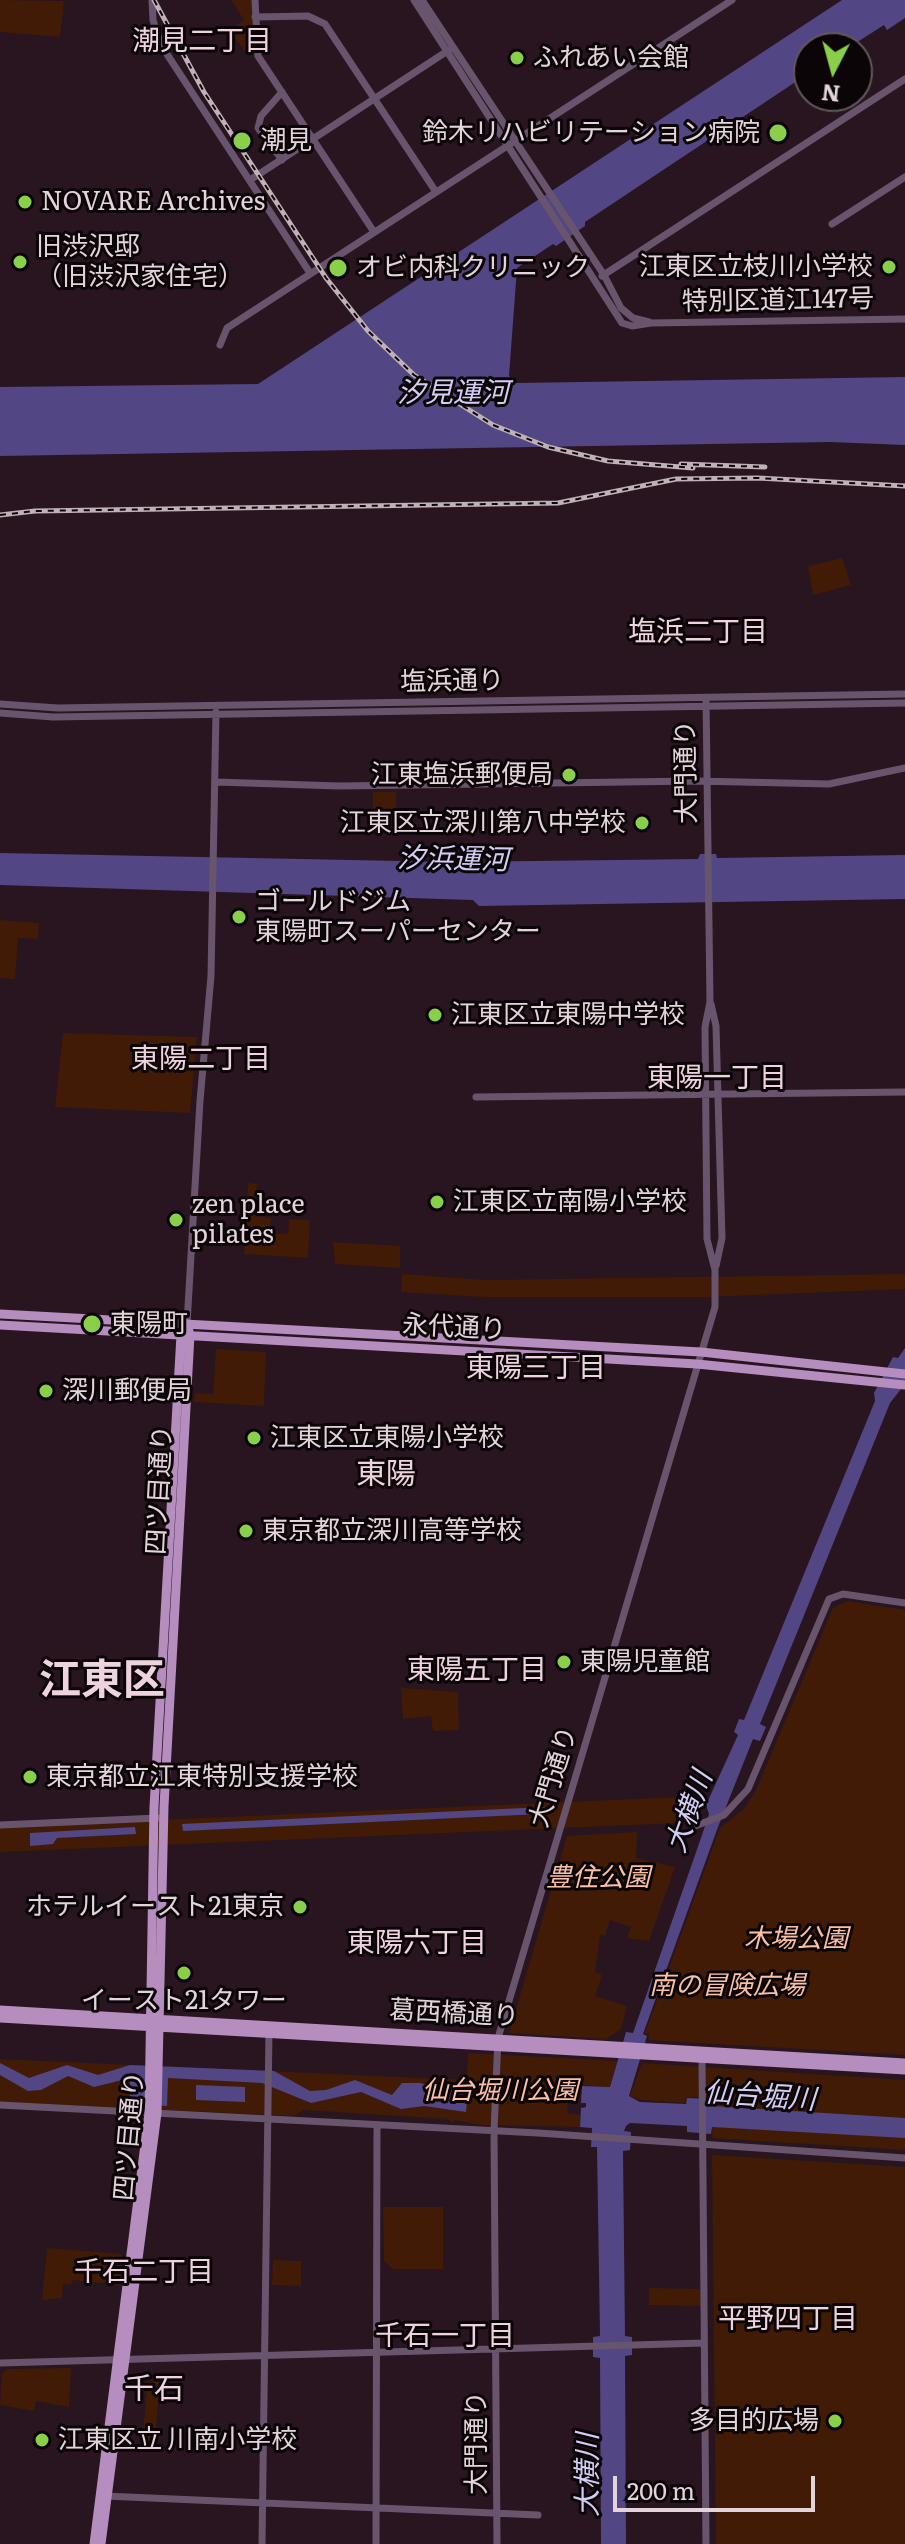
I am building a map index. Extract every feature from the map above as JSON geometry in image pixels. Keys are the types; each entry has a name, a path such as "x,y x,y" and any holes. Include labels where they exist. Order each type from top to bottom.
{"main road":[{"name":"永代通り","path":"0,1314 701,1352 905,1374"},
{"name":"四ツ目通り","path":"101,2544 104,2496 153,2111 159,1819 187,1324"},
{"name":"永代通り","path":"0,1325 697,1364 905,1385"},
{"name":"葛西橋通り","path":"0,2010 155,2023"},
{"name":"葛西橋通り","path":"0,2018 155,2023 905,2063"},
{"name":"葛西橋通り","path":"644,2051 702,2058 905,2070"},
{"name":"四ツ目通り","path":"94,2544 104,2496"}],"street":[{"path":"152,0 153,20 161,45 310,273"},
{"path":"255,0 256,51 374,232"},
{"path":"414,0 516,141 539,185"},
{"path":"422,0 508,146 539,185"},
{"path":"220,345 227,328 732,0"},
{"path":"255,17 300,16 319,20 330,29 436,192"},
{"path":"250,180 450,49"},
{"path":"595,280 905,79"},
{"path":"282,92 261,116 258,128 282,160"},
{"path":"832,224 905,177"},
{"name":"特別区道江147号","path":"539,185 582,241 624,312 651,323"},
{"name":"特別区道江147号","path":"539,185 622,323 632,326 651,323 905,319"},
{"name":"塩浜通り","path":"706,702 905,694"},
{"name":"塩浜通り","path":"0,713 37,717 216,710 706,702 905,703"},
{"name":"大門通り","path":"706,702 710,1002 705,1027 707,1239 715,1270"},
{"name":"塩浜通り","path":"0,704 53,708 216,710"},
{"path":"187,1324 200,1101 213,950 216,710"},
{"path":"216,782 339,786 708,782 829,784 905,768"},
{"name":"大門通り","path":"497,2544 494,2131 497,2042 715,1307 715,1270 722,1238 716,1026 710,1002"},
{"path":"476,1097 905,1092"},
{"path":"695,1826 724,1815 738,1803 752,1782 829,1599 843,1594 905,1603"},
{"path":"0,1825 159,1819"},
{"path":"262,2544 269,2029"},
{"path":"702,2058 706,2544"},
{"path":"0,2105 268,2114 377,2125 905,2158"},
{"path":"376,2544 377,2125"},
{"path":"0,2363 704,2343"},
{"path":"104,2496 538,2515"}],"green space":[{"path":"0,0 64,1 60,37 0,32"},
{"path":"231,0 252,0 254,45 245,51 229,30 244,20"},
{"path":"842,558 851,585 813,595 808,566"},
{"path":"373,792 396,792 396,833 373,833"},
{"path":"0,920 39,923 38,939 18,938 15,979 0,978"},
{"path":"63,1033 197,1037 190,1113 55,1107"},
{"path":"248,1183 257,1184 255,1216 271,1218 270,1233 288,1234 289,1219 310,1220 308,1258 244,1254"},
{"path":"333,1242 400,1246 400,1268 335,1264"},
{"path":"402,1274 485,1280 905,1274 905,1289 706,1297 483,1297 401,1292"},
{"path":"216,1349 266,1352 264,1406 194,1402 195,1393 213,1394"},
{"name":"木場公園","path":"847,1601 905,1610 905,2055 648,2040 649,2034 645,2033 720,1828 744,1809 756,1790 833,1608"},
{"path":"401,1688 458,1692 459,1730 433,1731 431,1716 403,1719"},
{"path":"680,1797 679,1823 0,1852 0,1827"},
{"name":"豊住公園","path":"637,1832 636,1858 675,1867 649,1941 627,1938 631,1927 610,1920 605,1936 600,1935 595,1972 602,1975 595,1996 627,2006 621,2029 606,2039 509,2033 567,1836"},
{"name":"仙台堀川公園","path":"468,2053 617,2061 610,2087 582,2085 581,2095 569,2095 567,2113 580,2115 580,2127 481,2125 454,2120 453,2125 449,2119 304,2110 294,2116 0,2102 0,2059 467,2080"},
{"path":"642,2063 905,2080 905,2150 712,2138 713,2098 686,2097 685,2103 641,2100 630,2096"},
{"path":"712,2155 905,2167 905,2544 716,2544"},
{"path":"383,2207 443,2207 443,2269 393,2269 384,2261"},
{"path":"47,2248 122,2254 120,2285 72,2280 71,2285 63,2284 62,2298 42,2300"},
{"path":"273,2260 301,2261 301,2286 272,2285"},
{"path":"649,2288 701,2289 701,2306 649,2305"},
{"path":"71,2368 69,2407 36,2401 34,2411 0,2405 2,2374 7,2369"},
{"path":"147,2382 160,2382 154,2449 142,2448"}],"water":[{"path":"842,0 905,0 905,18 887,30 884,25 873,32 793,32"},
{"name":"汐見運河","path":"793,32 793,84 585,222 585,226 556,246 553,244 517,268 509,376 516,383 905,377 905,445 830,442 0,456 0,387 258,384"},
{"path":"0,853 451,862 698,859 700,854 716,854 717,858 905,855 905,899 479,906 473,900 0,885"},
{"path":"905,1348 905,1384 890,1403 760,1724 766,1727 760,1741 753,1739 718,1827 643,2034 647,2036 629,2096 640,2102 686,2104 687,2098 712,2099 712,2106 905,2118 905,2138 712,2127 711,2134 687,2132 687,2126 630,2123 626,2126 624,2131 631,2132 630,2150 623,2151 625,2336 632,2337 632,2355 625,2356 626,2544 601,2544 600,2358 593,2357 593,2337 600,2336 597,2147 591,2147 592,2128 580,2127 581,2108 586,2107 586,2103 581,2103 582,2086 610,2087 626,2032 633,2033 702,1835 709,1814 706,1805 738,1735 734,1732 739,1719 744,1720 875,1401 874,1393 893,1357 898,1358"},
{"path":"545,1807 545,1818 540,1814 183,1831 182,1824"},
{"path":"135,1827 136,1834 57,1838 53,1844 30,1846 30,1833"},
{"path":"0,2063 29,2078 67,2065 98,2075 130,2065 274,2071 310,2091 326,2090 355,2080 392,2095 402,2083 420,2083 446,2090 468,2089 466,2112 424,2106 401,2109 361,2092 311,2103 262,2083 168,2078 167,2106 130,2102 130,2078 94,2087 68,2076 41,2090 28,2091 0,2075"},
{"path":"196,2085 245,2087 245,2102 196,2100"}],"railway":[{"path":"154,0 204,92 326,278 368,331 414,375 493,425 548,447 608,461 693,468"},
{"path":"681,464 765,467"},
{"path":"0,515 35,511 558,503 676,479 758,478 905,486"}],"place":[{"name":"ふれあい会館","path":"517,58"},
{"name":"鈴木リハビリテーション病院","path":"778,133"},
{"name":"潮見","path":"242,141"},
{"name":"NOVARE Archives","path":"25,202"},
{"name":"旧渋沢邸 （旧渋沢家住宅）","path":"20,262"},
{"name":"江東区立枝川小学校","path":"889,267"},
{"name":"オビ内科クリニック","path":"338,268"},
{"name":"江東塩浜郵便局","path":"569,775"},
{"name":"江東区立深川第八中学校","path":"642,823"},
{"name":"ゴールドジム 東陽町スーパーセンター","path":"239,917"},
{"name":"江東区立東陽中学校","path":"435,1015"},
{"name":"江東区立南陽小学校","path":"437,1202"},
{"name":"zen place pilates","path":"176,1220"},
{"name":"東陽町","path":"92,1324"},
{"name":"深川郵便局","path":"46,1391"},
{"name":"江東区立東陽小学校","path":"254,1438"},
{"name":"東京都立深川高等学校","path":"246,1531"},
{"name":"東陽児童館","path":"564,1662"},
{"name":"東京都立江東特別支援学校","path":"30,1777"},
{"name":"ホテルイースト21東京","path":"300,1907"},
{"name":"イースト21タワー","path":"184,1973"},
{"name":"多目的広場","path":"835,2421"},
{"name":"江東区立 川南小学校","path":"42,2440"}],"district":[{"name":"潮見二丁目","path":"202,42"},
{"name":"塩浜二丁目","path":"698,633"},
{"name":"東陽二丁目","path":"201,1060"},
{"name":"東陽一丁目","path":"717,1079"},
{"name":"東陽三丁目","path":"536,1369"},
{"name":"東陽","path":"386,1475"},
{"name":"東陽五丁目","path":"477,1671"},
{"name":"江東区","path":"102,1682"},
{"name":"東陽六丁目","path":"417,1944"},
{"name":"千石二丁目","path":"144,2273"},
{"name":"平野四丁目","path":"788,2320"},
{"name":"千石一丁目","path":"445,2337"},
{"name":"千石","path":"154,2390"}],"water label":[{"name":"汐浜運河","path":"453,860"},
{"name":"大横川","path":"690,1812"},
{"name":"仙台堀川","path":"760,2097"},
{"name":"大横川","path":"589,2475"}],"park label":[{"name":"南の冒険広場","path":"727,1986"}]}
